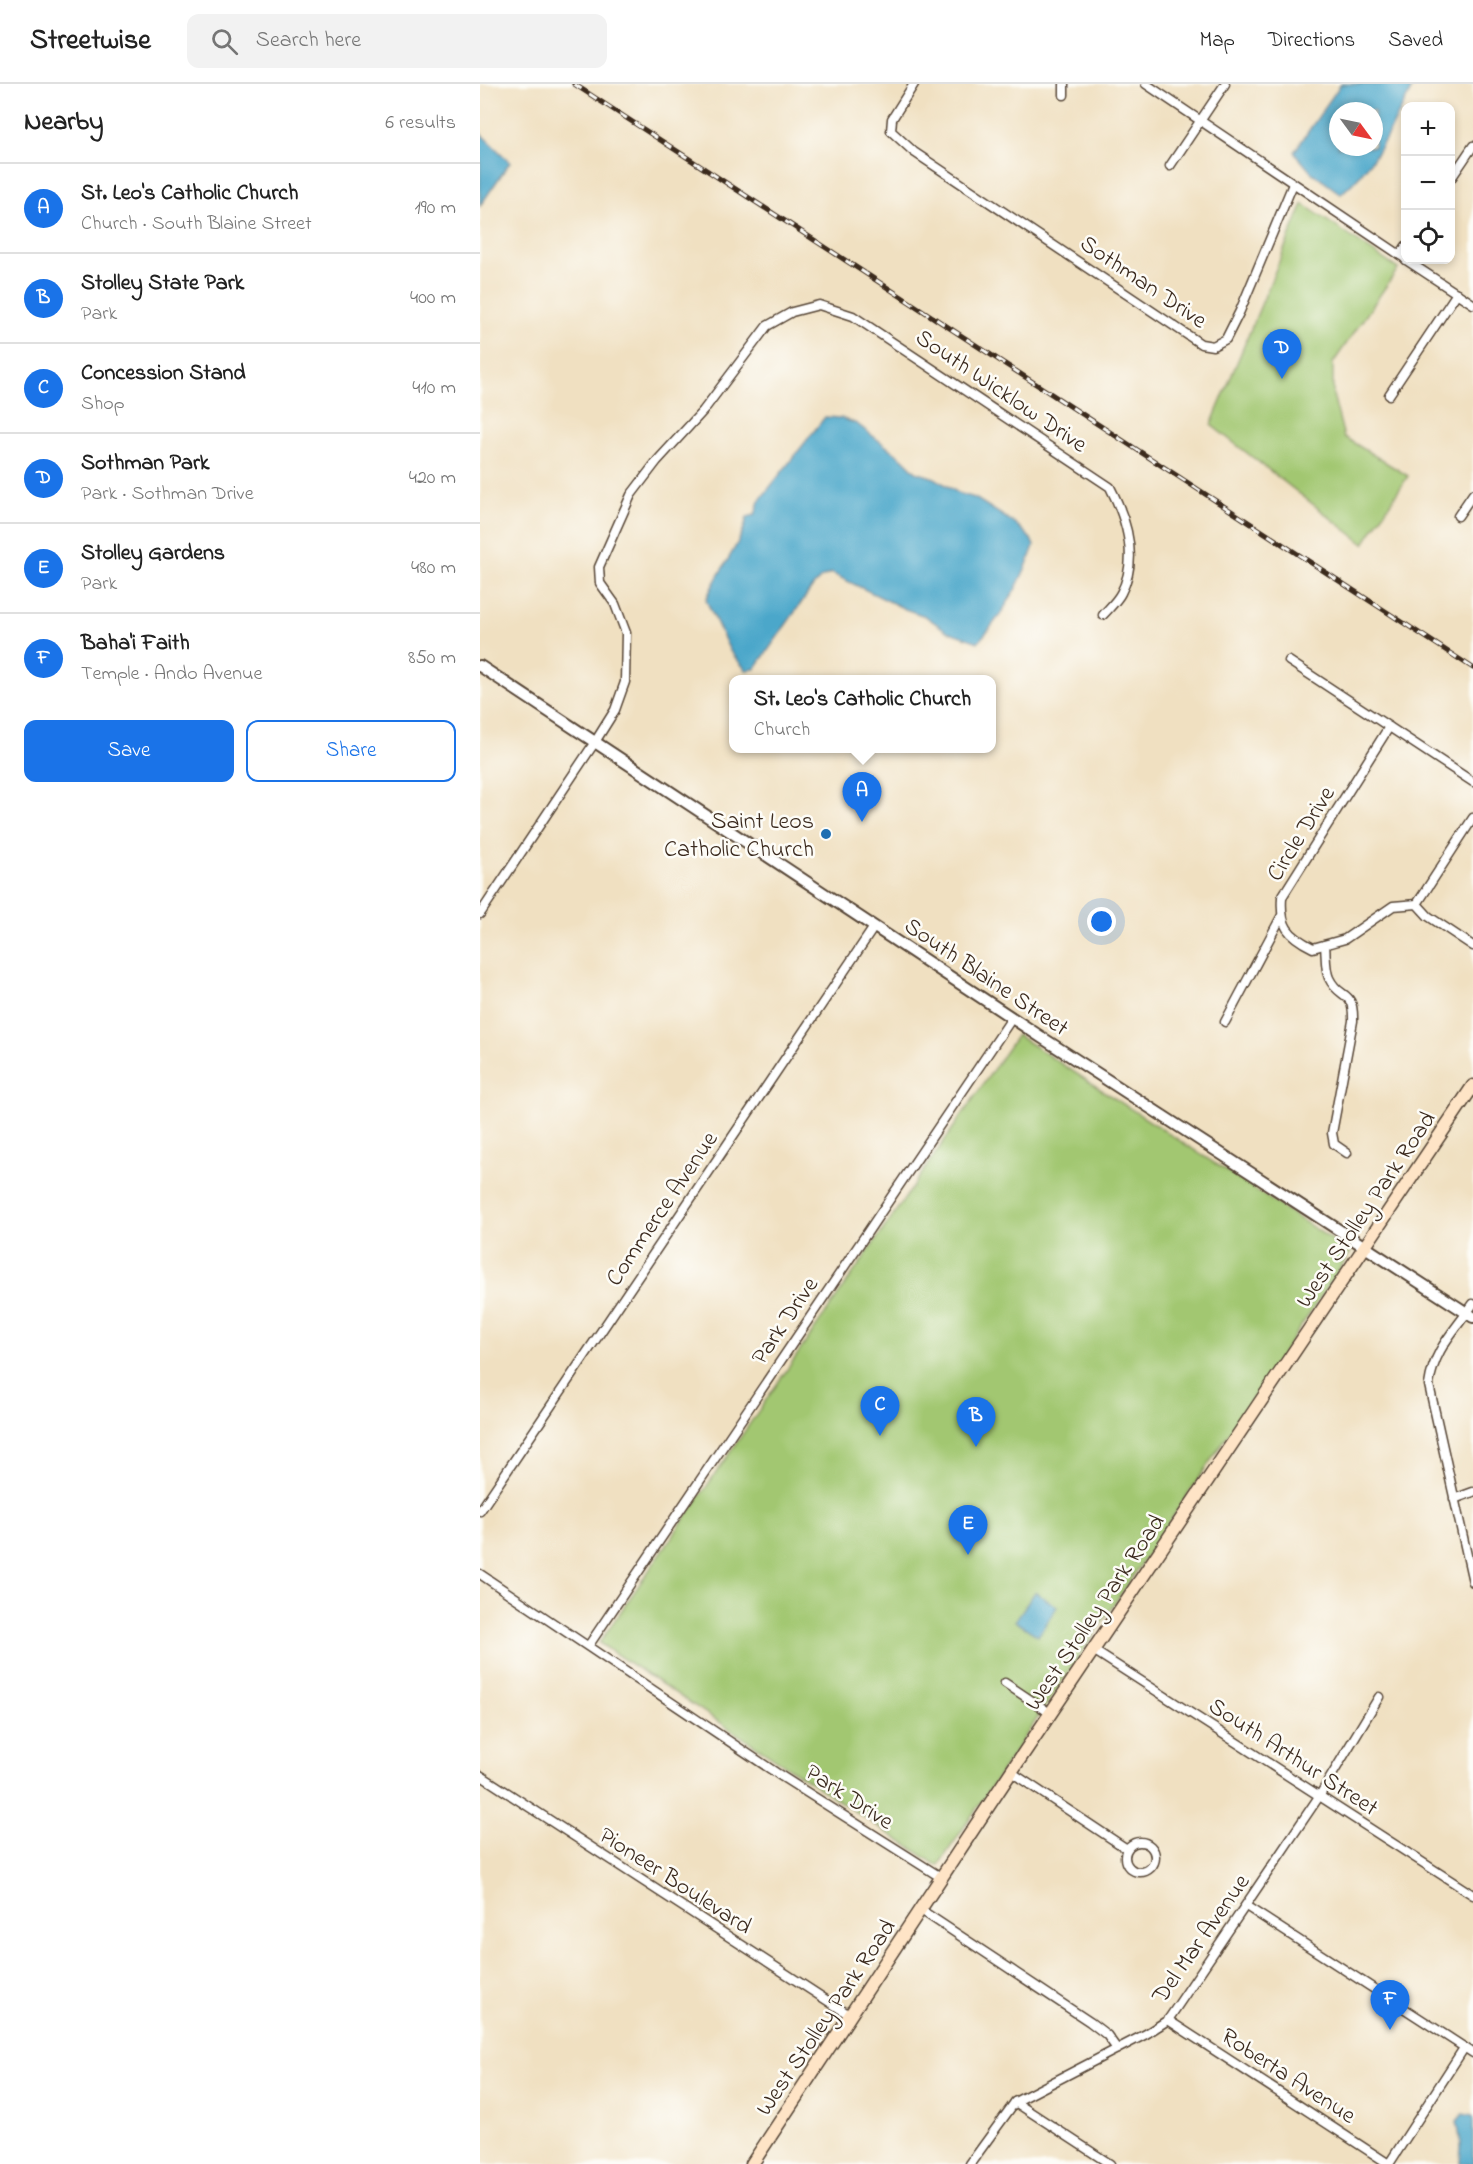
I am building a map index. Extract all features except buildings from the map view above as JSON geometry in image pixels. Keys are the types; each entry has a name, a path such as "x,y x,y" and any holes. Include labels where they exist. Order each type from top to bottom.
{"main road":[{"name":"West Stolley Park Road","path":"752,2164 1050,1713 1473,1086"}],"street":[{"name":"Sothman Drive","path":"914,84 892,119 891,131 903,142 1201,344 1213,346 1226,339 1293,184"},
{"path":"1064,84 1064,95"},
{"path":"1146,84 1401,256"},
{"path":"1170,165 1225,84"},
{"path":"1455,173 1473,146"},
{"path":"1413,264 1473,304"},
{"path":"1389,395 1457,293"},
{"name":"South Wicklow Drive","path":"595,742 615,710 625,682 627,657 626,633 615,604 600,583 599,567 631,495 657,461 703,411 767,326 792,312 819,305 853,316 1110,487 1127,524 1129,566 1121,594 1103,615"},
{"path":"1458,516 1473,494"},
{"path":"1289,661 1473,783"},
{"name":"South Blaine Street","path":"480,666 1012,1018 1365,1247 1471,1311"},
{"name":"Circle Drive","path":"1325,945 1313,948 1288,931 1281,917 1282,897 1389,727"},
{"path":"480,914 595,742"},
{"path":"1417,904 1473,818"},
{"path":"1347,1153 1334,1144 1332,1133 1353,1021 1353,1004 1335,987 1328,975 1325,945 1345,939 1393,906 1417,904"},
{"path":"1417,904 1428,916 1473,946"},
{"path":"1225,1022 1281,917"},
{"name":"Commerce Avenue","path":"480,1511 874,927"},
{"name":"Park Drive","path":"589,1645 1012,1018"},
{"path":"1471,1311 1447,1338 1432,1363 1429,1385 1473,1582"},
{"path":"1454,1498 1473,1492"},
{"name":"Park Drive","path":"480,1574 778,1774 942,1878"},
{"name":"South Arthur Street","path":"1093,1650 1473,1895"},
{"path":"1005,1683 1050,1713"},
{"name":"Del Mar Avenue","path":"970,2164 1015,2102 1118,2049 1168,2020 1320,1795 1379,1697"},
{"path":"1011,1772 1127,1849"},
{"name":"Pioneer Boulevard","path":"480,1775 851,2016"},
{"path":"1246,1906 1473,2053"},
{"path":"921,1910 1090,2022 1118,2049"},
{"name":"Roberta Avenue","path":"1168,2020 1389,2164"},
{"path":"1389,2164 1464,2048"},
{"path":"1015,2102 1110,2164"}],"green space":[{"path":"1303,204 1398,269 1333,363 1333,395 1344,437 1408,476 1364,544 1211,425"},
{"path":"1017,1035 1351,1252 938,1866 599,1643"}],"water":[{"path":"1341,84 1414,84 1405,102 1401,102 1401,109 1383,142 1383,102 1329,102 1329,156 1375,156 1341,194 1311,172 1294,152"},
{"path":"480,133 510,162 480,206"},
{"path":"825,417 841,418 857,424 903,459 916,472 935,478 958,493 975,498 1016,524 1031,539 1034,546 1018,585 996,621 978,642 947,631 925,616 905,609 831,573 821,578 813,586 755,669 746,670 730,651 706,600 740,539 747,517 755,515 759,501"},
{"path":"1035,1592 1057,1607 1038,1636 1015,1621"},
{"path":"1463,2114 1473,2116 1473,2164 1460,2164 1461,2144 1457,2121"}],"railway":[{"path":"574,84 1473,668"}],"place":[{"name":"Sothman Park","path":"1282,379"},
{"name":"St. Leo's Catholic Church","path":"862,822"},
{"name":"Saint Leos Catholic Church","path":"826,834"},
{"name":"Concession Stand","path":"880,1436"},
{"name":"Stolley State Park","path":"976,1447"},
{"name":"Stolley Gardens","path":"968,1555"},
{"name":"Baha'i Faith","path":"1390,2030"}]}
